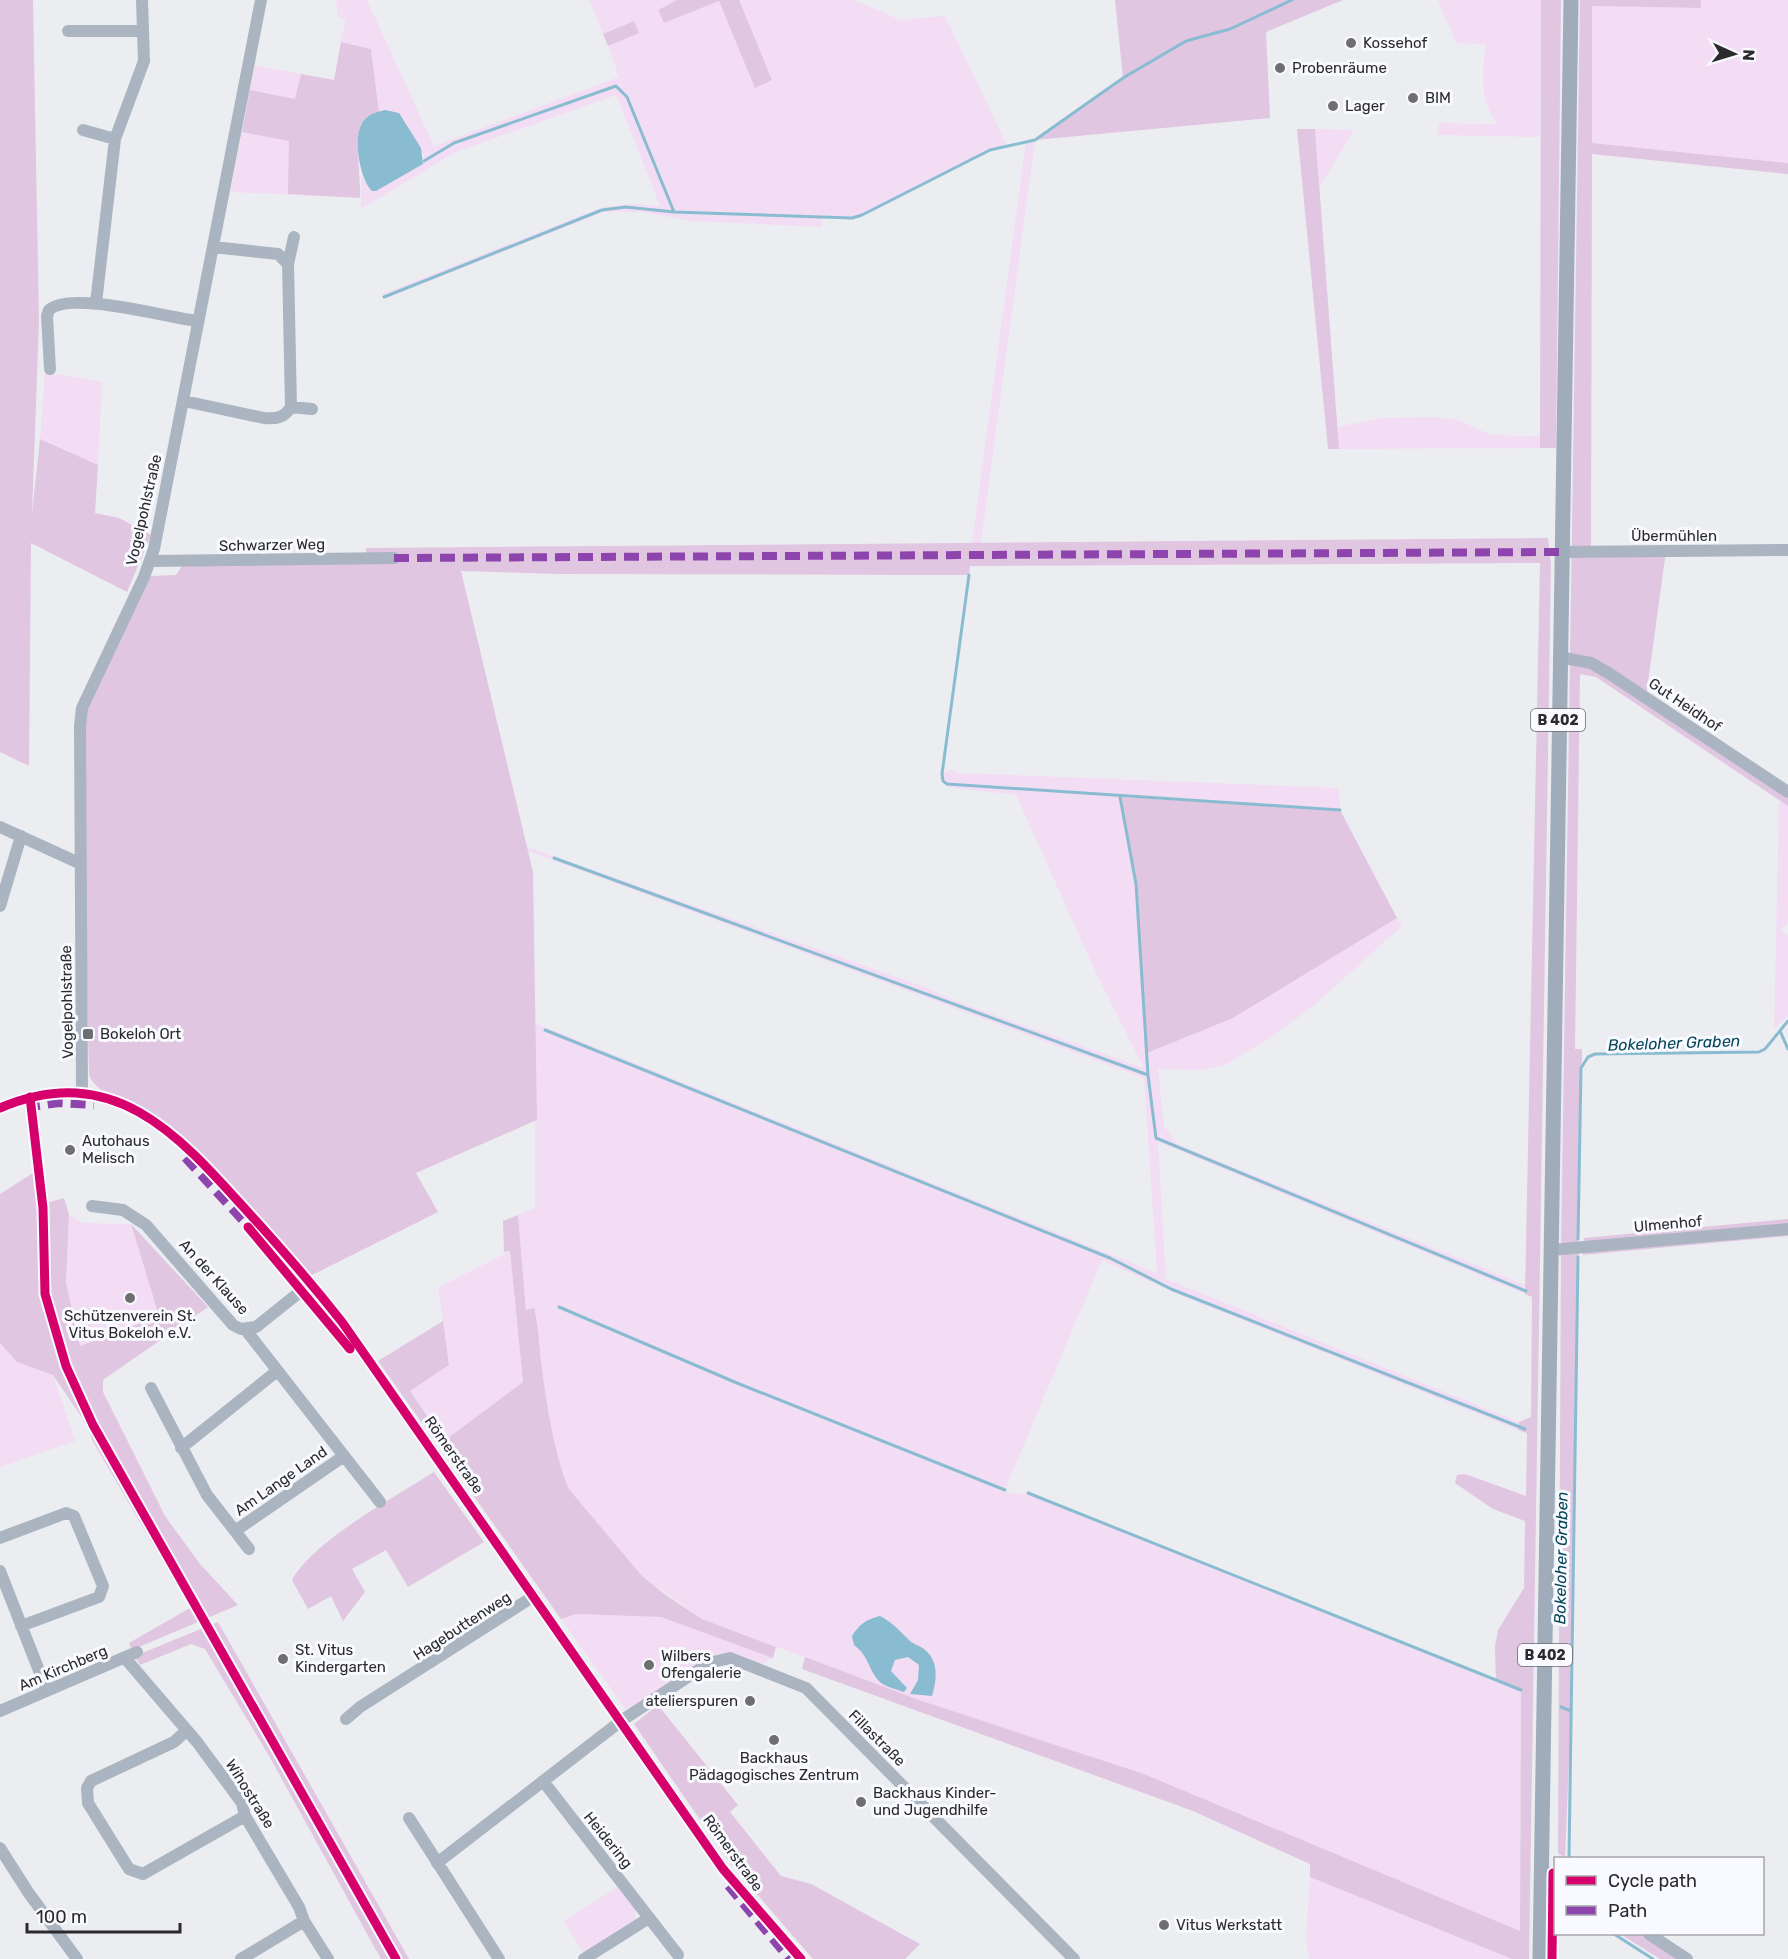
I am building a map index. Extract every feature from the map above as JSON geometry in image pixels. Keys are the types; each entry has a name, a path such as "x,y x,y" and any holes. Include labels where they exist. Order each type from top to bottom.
{"main road":[{"name":"B 402","path":"1540,1959 1549,1873 1551,1250 1570,0"}],"street":[{"path":"96,303 115,139 142,72 144,61 142,0"},
{"name":"Vogelpohlstraße","path":"82,1094 79,862 82,708 150,561 184,402 261,0"},
{"path":"68,31 143,30"},
{"path":"83,130 115,139"},
{"path":"184,402 276,419 286,414 291,407 288,264 294,237"},
{"path":"213,247 278,254 288,264"},
{"path":"50,369 49,310 58,304 96,303 198,321"},
{"path":"291,407 312,410"},
{"name":"Übermühlen","path":"1560,552 1788,550"},
{"name":"Schwarzer Weg","path":"150,561 394,558"},
{"name":"Gut Heidhof","path":"1559,657 1591,663 1610,674 1788,792"},
{"path":"0,827 79,862"},
{"path":"0,906 21,836"},
{"name":"Römerstraße","path":"0,1108 35,1096 82,1094 121,1102 166,1129 217,1178 311,1283 374,1365 723,1869 801,1959"},
{"name":"An der Klause","path":"92,1206 123,1210 146,1225 233,1325 245,1329 256,1327 311,1283"},
{"name":"Ulmenhof","path":"1551,1250 1788,1228"},
{"name":"Am Lange Land","path":"245,1329 380,1502"},
{"path":"181,1448 277,1371"},
{"name":"Am Lange Land","path":"151,1388 207,1495 249,1549"},
{"name":"Am Lange Land","path":"236,1531 344,1456"},
{"path":"0,1538 66,1513 74,1516 103,1587 99,1597 21,1626"},
{"path":"0,1571 47,1691"},
{"name":"Hagebuttenweg","path":"346,1719 360,1707 448,1653 534,1596"},
{"name":"Am Kirchberg","path":"0,1711 137,1652"},
{"name":"Wihostraße","path":"125,1658 242,1803 245,1816 299,1907 303,1921 328,1959"},
{"name":"Fillastraße","path":"621,1721 709,1663 720,1659 730,1658 799,1683 1074,1959"},
{"path":"437,1863 621,1721"},
{"path":"186,1731 174,1742 91,1781 87,1788 88,1803 129,1869 143,1874 245,1816"},
{"name":"Heidering","path":"543,1781 678,1955"},
{"path":"409,1818 500,1959"},
{"path":"0,1848 28,1892 77,1959"},
{"path":"584,1959 649,1918"},
{"path":"241,1959 303,1921"},
{"path":"1651,1935 1687,1959"}],"shaded area":[{"path":"0,0 33,0 39,322 32,513 40,439 98,465 95,513 119,518 151,535 127,592 31,543 29,766 0,752"},
{"path":"336,0 367,0 434,146 619,77 608,46 638,33 633,21 603,34 589,0 677,0 658,10 664,23 719,1 756,87 772,80 739,0 854,0 901,20 945,16 1007,145 990,150 862,215 852,218 822,217 822,227 691,221 643,212 603,212 384,299 382,294 603,207 632,204 660,206 616,95 456,152 361,209 361,175 372,191 423,164 424,156 385,110 379,112 371,49 341,42 346,19 338,17"},
{"path":"677,0 739,0 772,80 755,88 719,1 664,23 658,10"},
{"path":"1115,0 1343,0 1266,32 1270,118 1035,140 1123,78"},
{"path":"1438,0 1541,0 1540,137 1438,135 1439,123 1498,124 1491,114 1484,95 1485,44 1456,43"},
{"path":"1541,0 1561,0 1556,448 1540,448"},
{"path":"1580,0 1701,0 1701,8 1592,6 1592,143 1788,163 1788,174 1592,154 1591,552 1666,551 1646,697 1788,792 1788,806 1596,677 1580,674 1575,1049 1582,1049 1571,1711 1565,1857 1558,1853 1561,1249"},
{"path":"1701,0 1788,0 1788,163 1592,143 1592,6 1700,8"},
{"path":"634,21 639,33 608,46 603,34"},
{"path":"341,42 371,49 379,112 365,118 358,136 360,198 288,194 289,141 242,132 250,90 295,99 301,74 334,80"},
{"path":"255,65 301,74 296,99 250,90"},
{"path":"1297,129 1315,129 1339,449 1328,449"},
{"path":"1315,129 1354,130 1320,187"},
{"path":"242,132 290,141 290,155 321,196 230,192"},
{"path":"1035,140 981,543 972,543 1026,141"},
{"path":"45,372 102,382 98,465 40,439"},
{"path":"1435,417 1458,420 1491,435 1540,436 1540,448 1339,449 1337,427 1382,418"},
{"path":"1548,538 1551,563 1529,1959 1512,1959 1310,1877 1310,1864 1193,1811 802,1669 805,1657 919,1700 1144,1774 1520,1931 1521,1691 1496,1680 1495,1646 1498,1630 1524,1588 1525,1521 1493,1509 1455,1483 1457,1475 1465,1474 1526,1496 1527,1433 1518,1430 1519,1422 1531,1417 1532,1297 1525,1294 1540,563 970,566 969,575 560,574 461,571 533,872 537,1120 416,1173 438,1212 310,1276 238,1192 199,1152 157,1117 100,1089 89,1075 84,865 87,709 151,576 176,575 185,561 366,558 366,548"},
{"path":"951,770 961,773 1339,788 1340,810 1120,798 1136,884 1147,1053 1233,1018 1397,918 1402,926 1313,1006 1270,1038 1225,1065 1202,1070 1158,1069 1164,1126 1179,1145 1525,1285 1525,1294 1158,1142 1166,1279 1519,1422 1518,1430 1182,1296 1102,1260 1004,1492 1028,1494 1521,1690 1520,1932 1144,1774 919,1700 702,1619 642,1576 568,1488 551,1426 543,1382 536,1318 526,1310 518,1215 535,1208 535,1023 1157,1273 1144,1078 528,851 527,847 925,987 953,1000 1144,1068 1096,973 1016,795 948,787 942,774"},
{"path":"1120,797 1340,810 1397,918 1233,1018 1147,1053 1136,884"},
{"path":"1779,800 1788,806 1788,922 1781,930 1788,936 1788,1016 1774,1029"},
{"path":"36,1171 39,1205 64,1198 69,1214 66,1283 80,1346 159,1316 131,1224 208,1307 103,1380 103,1392 165,1516 200,1564 238,1605 132,1650 129,1643 190,1608 92,1440 89,1428 53,1375 17,1362 0,1343 0,1194"},
{"path":"69,1214 82,1223 131,1224 159,1316 80,1346 66,1283"},
{"path":"518,1215 526,1310 534,1308 549,1414 568,1488 642,1576 702,1619 776,1647 773,1658 661,1617 576,1614 561,1619 378,1361 443,1321 449,1365 410,1391 444,1441 523,1382 510,1251 504,1252 503,1221"},
{"path":"1788,1219 1788,1236 1583,1255 1584,1238"},
{"path":"510,1251 523,1382 444,1441 409,1391 449,1365 438,1288"},
{"path":"0,1343 17,1362 53,1375 75,1441 0,1467"},
{"path":"434,1472 484,1542 408,1587 386,1550 352,1569 365,1592 343,1621 331,1596 308,1609 292,1580 303,1565 336,1535"},
{"path":"576,1614 661,1617 773,1658 759,1665 718,1654 626,1710 561,1619"},
{"path":"218,1622 409,1959 381,1959 268,1754 205,1649 191,1644 140,1665 135,1656"},
{"path":"658,1705 738,1805 730,1812 781,1876 811,1884 920,1944 905,1959 813,1959 730,1863 634,1724"},
{"path":"1310,1877 1512,1959 1309,1959 1306,1937"},
{"path":"619,1886 635,1908 633,1922 584,1953 563,1921"},
{"path":"1622,1935 1642,1935 1680,1959 1660,1959"}],"water":[{"path":"385,110 399,113 421,148 423,164 376,191 372,191 367,185 361,167 358,135 366,118"},
{"path":"880,1616 929,1654 936,1671 932,1696 910,1694 918,1680 919,1665 908,1657 895,1660 891,1671 907,1688 904,1692 881,1682 854,1645 852,1636 858,1628 863,1623"}],"waterway":[{"path":"424,161 454,143 616,86 627,97 674,212 852,218 990,150 1035,140 1123,78 1186,41 1230,29 1292,0"},
{"path":"384,297 602,210 626,207 674,212"},
{"path":"969,575 942,774 943,781 947,784 1340,810"},
{"path":"1120,797 1136,884 1148,1075 1156,1138 1526,1291"},
{"path":"554,858 1148,1075"},
{"name":"Bokeloher Graben","path":"1578,1239 1581,1068 1588,1057 1595,1054 1759,1052 1765,1049 1788,1021"},
{"path":"545,1030 1110,1258 1171,1289 1525,1429"},
{"path":"1780,1031 1788,1049"},
{"name":"Bokeloher Graben","path":"1569,1857 1578,1257"},
{"path":"559,1307 737,1383 1005,1490"},
{"path":"1028,1493 1521,1690"},
{"path":"1561,1707 1571,1711"},
{"name":"Bokeloher Graben","path":"1616,1935 1653,1959"}],"marked path":[{"path":"394,558 1560,552"},
{"path":"25,1108 59,1103 94,1105"},
{"path":"185,1158 250,1229"},
{"path":"728,1886 789,1959"}],"cycle path":[{"path":"0,1108 40,1095 77,1093 110,1099 140,1113 168,1132 221,1182 296,1266 342,1322 723,1869 801,1959"},
{"path":"30,1097 43,1208 45,1294 66,1366 93,1425 396,1959"},
{"path":"248,1227 350,1349"},
{"path":"1552,1959 1553,1873"}],"place":[{"name":"Kossehof","path":"1351,43"},
{"name":"Probenräume","path":"1280,68"},
{"name":"BIM","path":"1413,98"},
{"name":"Lager","path":"1333,106"},
{"name":"Bokeloh Ort","path":"88,1034"},
{"name":"Autohaus Melisch","path":"70,1150"},
{"name":"Schützenverein St. Vitus Bokeloh e.V.","path":"130,1298"},
{"name":"St. Vitus Kindergarten","path":"283,1659"},
{"name":"Wilbers Ofengalerie","path":"649,1665"},
{"name":"atelierspuren","path":"750,1701"},
{"name":"Backhaus Pädagogisches Zentrum","path":"774,1740"},
{"name":"Backhaus Kinder- und Jugendhilfe","path":"861,1802"},
{"name":"Vitus Werkstatt","path":"1164,1925"}]}
